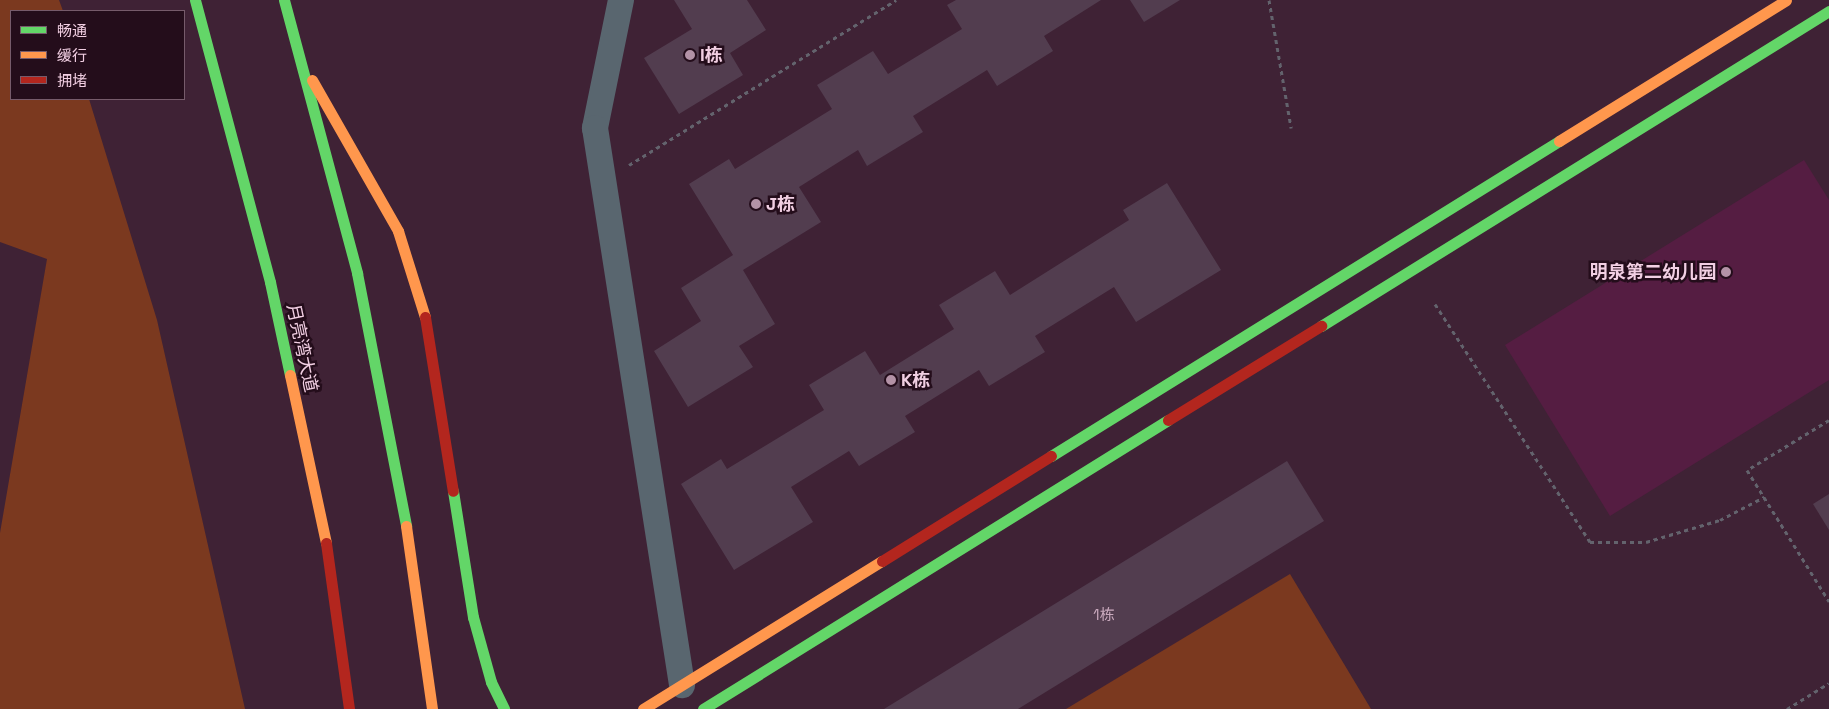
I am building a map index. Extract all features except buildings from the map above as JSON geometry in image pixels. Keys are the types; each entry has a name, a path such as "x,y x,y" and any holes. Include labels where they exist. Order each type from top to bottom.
{"street":[{"name":"月亮湾大道","path":"195,0 270,282 326,540 348,709"},
{"path":"284,0 305,68 357,273 408,538 432,709"},
{"path":"621,0 595,128 682,685"},
{"path":"643,709 1786,0"},
{"path":"703,709 1829,11"},
{"path":"305,68 398,231 422,297 473,617 491,682 504,709"}],"path":[{"path":"603,181 896,0"},
{"path":"1269,0 1291,128"},
{"path":"1435,304 1590,542 1646,542 1720,520 1764,497"},
{"path":"1829,420 1747,470 1829,601"},
{"path":"1787,709 1829,683"}],"shaded area":[{"path":"0,0 59,0 63,10 10,10 10,100 89,100 157,320 245,709 0,709 0,533 47,259 0,242"},
{"name":"明泉第二幼儿园","path":"1804,160 1829,200 1829,380 1610,516 1505,345"},
{"path":"1290,574 1371,709 1066,709"}],"traffic: fast":[{"path":"195,0 270,282 290,375"},
{"path":"284,0 357,273 406,526"},
{"path":"1321,326 1829,11"},
{"path":"1051,456 1559,141"},
{"path":"703,709 1168,420"},
{"path":"453,491 473,617 491,682 504,709"}],"traffic: slow":[{"path":"1559,141 1786,0"},
{"path":"312,80 398,231 425,317"},
{"path":"290,375 326,543"},
{"path":"406,526 432,709"},
{"path":"643,709 882,561"}],"traffic: jam":[{"path":"425,317 453,491"},
{"path":"1168,420 1321,326"},
{"path":"882,561 1051,456"},
{"path":"326,543 349,709"}],"place":[{"name":"I栋","path":"690,55"},
{"name":"J栋","path":"756,204"},
{"name":"明泉第二幼儿园","path":"1726,272"},
{"name":"K栋","path":"891,380"}]}
